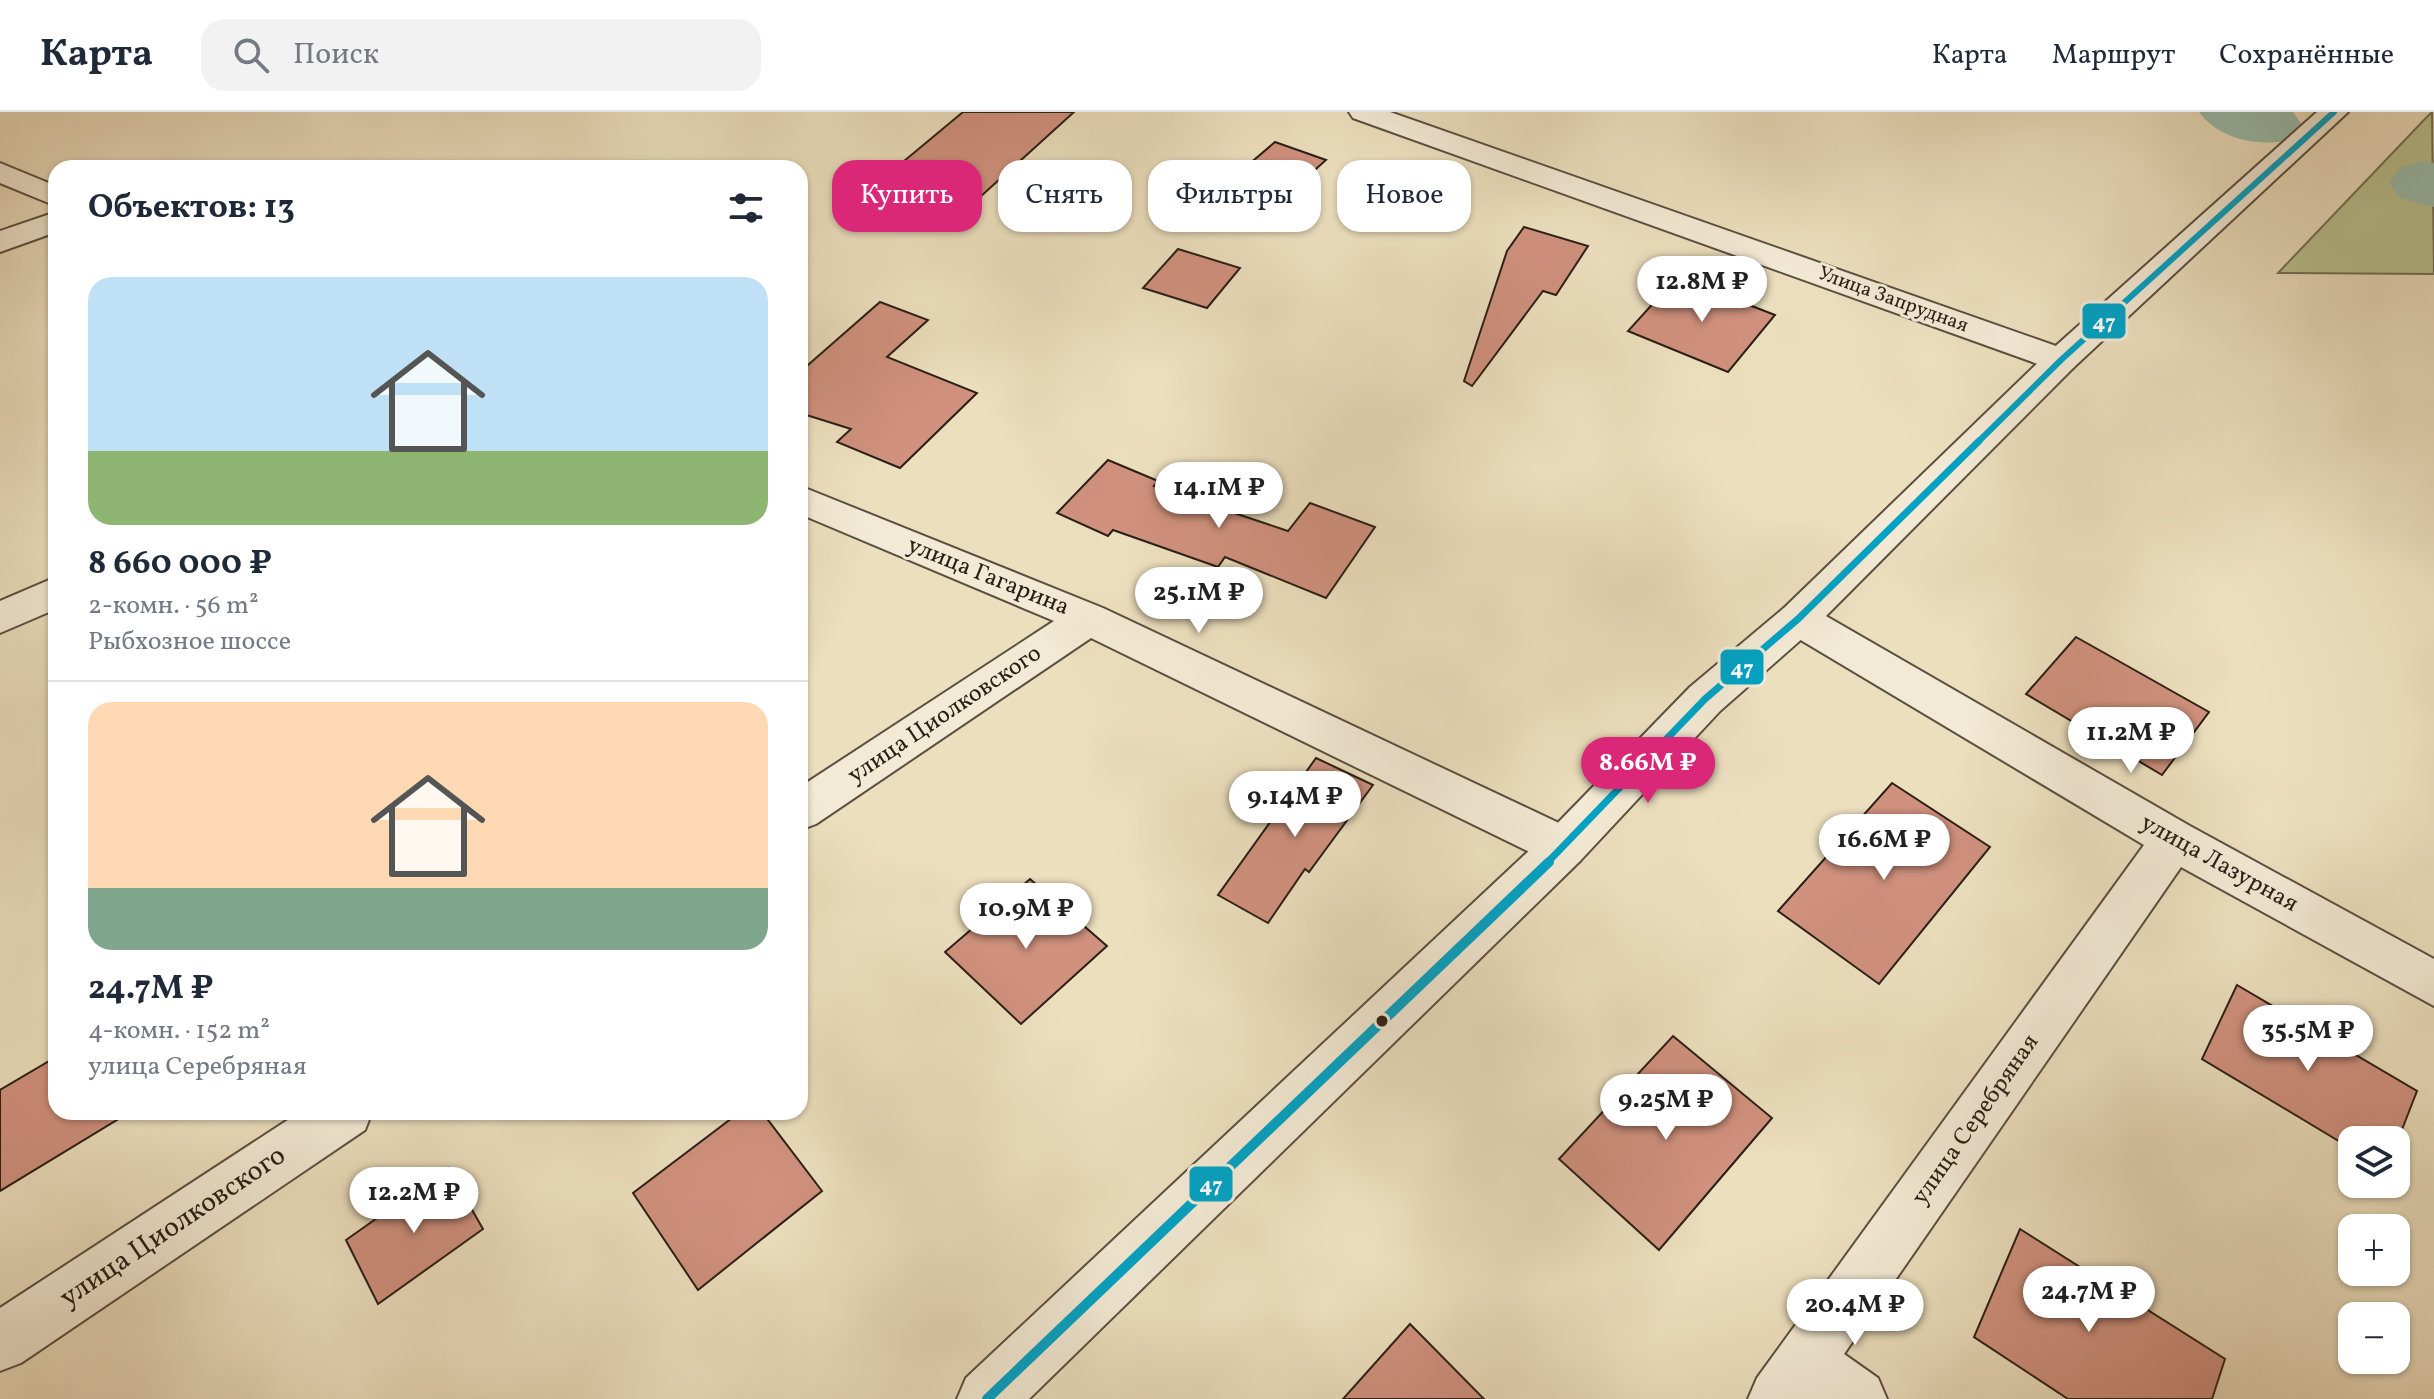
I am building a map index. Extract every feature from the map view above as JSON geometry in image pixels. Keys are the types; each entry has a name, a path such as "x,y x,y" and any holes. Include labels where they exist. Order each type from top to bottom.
{"street":[{"name":"Улица Запрудная","path":"1363,112 2061,360"},
{"path":"987,1399 1564,847 1613,790 1798,619 2061,360 2334,112"},
{"path":"0,172 48,193"},
{"path":"0,242 48,224"},
{"name":"улица Гагарина","path":"808,502 1089,619 1564,847"},
{"path":"0,618 48,596"},
{"name":"улица Циолковского","path":"808,806 1089,619"},
{"name":"улица Лазурная","path":"1798,619 2174,840 2434,984"},
{"name":"улица Серебряная","path":"1791,1380 2174,840"},
{"name":"улица Циолковского","path":"0,1342 334,1120"},
{"path":"1791,1380 1857,1399"}],"green space":[{"path":"2432,112 2434,274 2278,273 2423,121"}],"building":[{"path":"963,112 1074,112 1021,160 998,160 998,181 982,195 982,160 905,160"},
{"path":"1275,142 1326,160 1321,164 1321,160 1254,160"},
{"path":"1524,227 1588,246 1556,295 1543,291 1472,386 1464,381 1507,251"},
{"path":"1178,249 1240,268 1207,308 1143,288"},
{"path":"1677,277 1775,315 1728,372 1628,331"},
{"path":"880,302 928,320 887,357 977,393 900,468 837,442 851,429 808,416 808,365"},
{"path":"1108,460 1158,481 1154,486 1288,531 1310,503 1375,527 1326,598 1225,557 1218,567 1113,530 1108,536 1057,513"},
{"path":"2076,637 2209,712 2162,775 2026,694"},
{"path":"1316,758 1373,785 1309,872 1305,869 1268,923 1218,895"},
{"path":"1892,783 1990,847 1879,984 1778,911"},
{"path":"1030,879 1107,946 1021,1024 945,952"},
{"path":"2237,985 2417,1091 2403,1126 2338,1126 2338,1141 2202,1059"},
{"path":"1673,1036 1772,1118 1659,1250 1559,1159"},
{"path":"48,1062 48,1120 117,1120 0,1191 0,1090"},
{"path":"729,1120 768,1120 822,1191 698,1290 633,1193"},
{"path":"448,1168 483,1229 378,1304 346,1240"},
{"path":"2020,1229 2225,1359 2212,1399 2068,1399 1974,1337"},
{"path":"1410,1324 1484,1399 1343,1399"}],"waterway":[{"path":"2233,112 2268,125"},
{"path":"2425,183 2434,185"}],"transit line":[{"name":"47","path":"987,1399 1564,847 1705,699 1798,619 2061,360 2334,112"}]}
